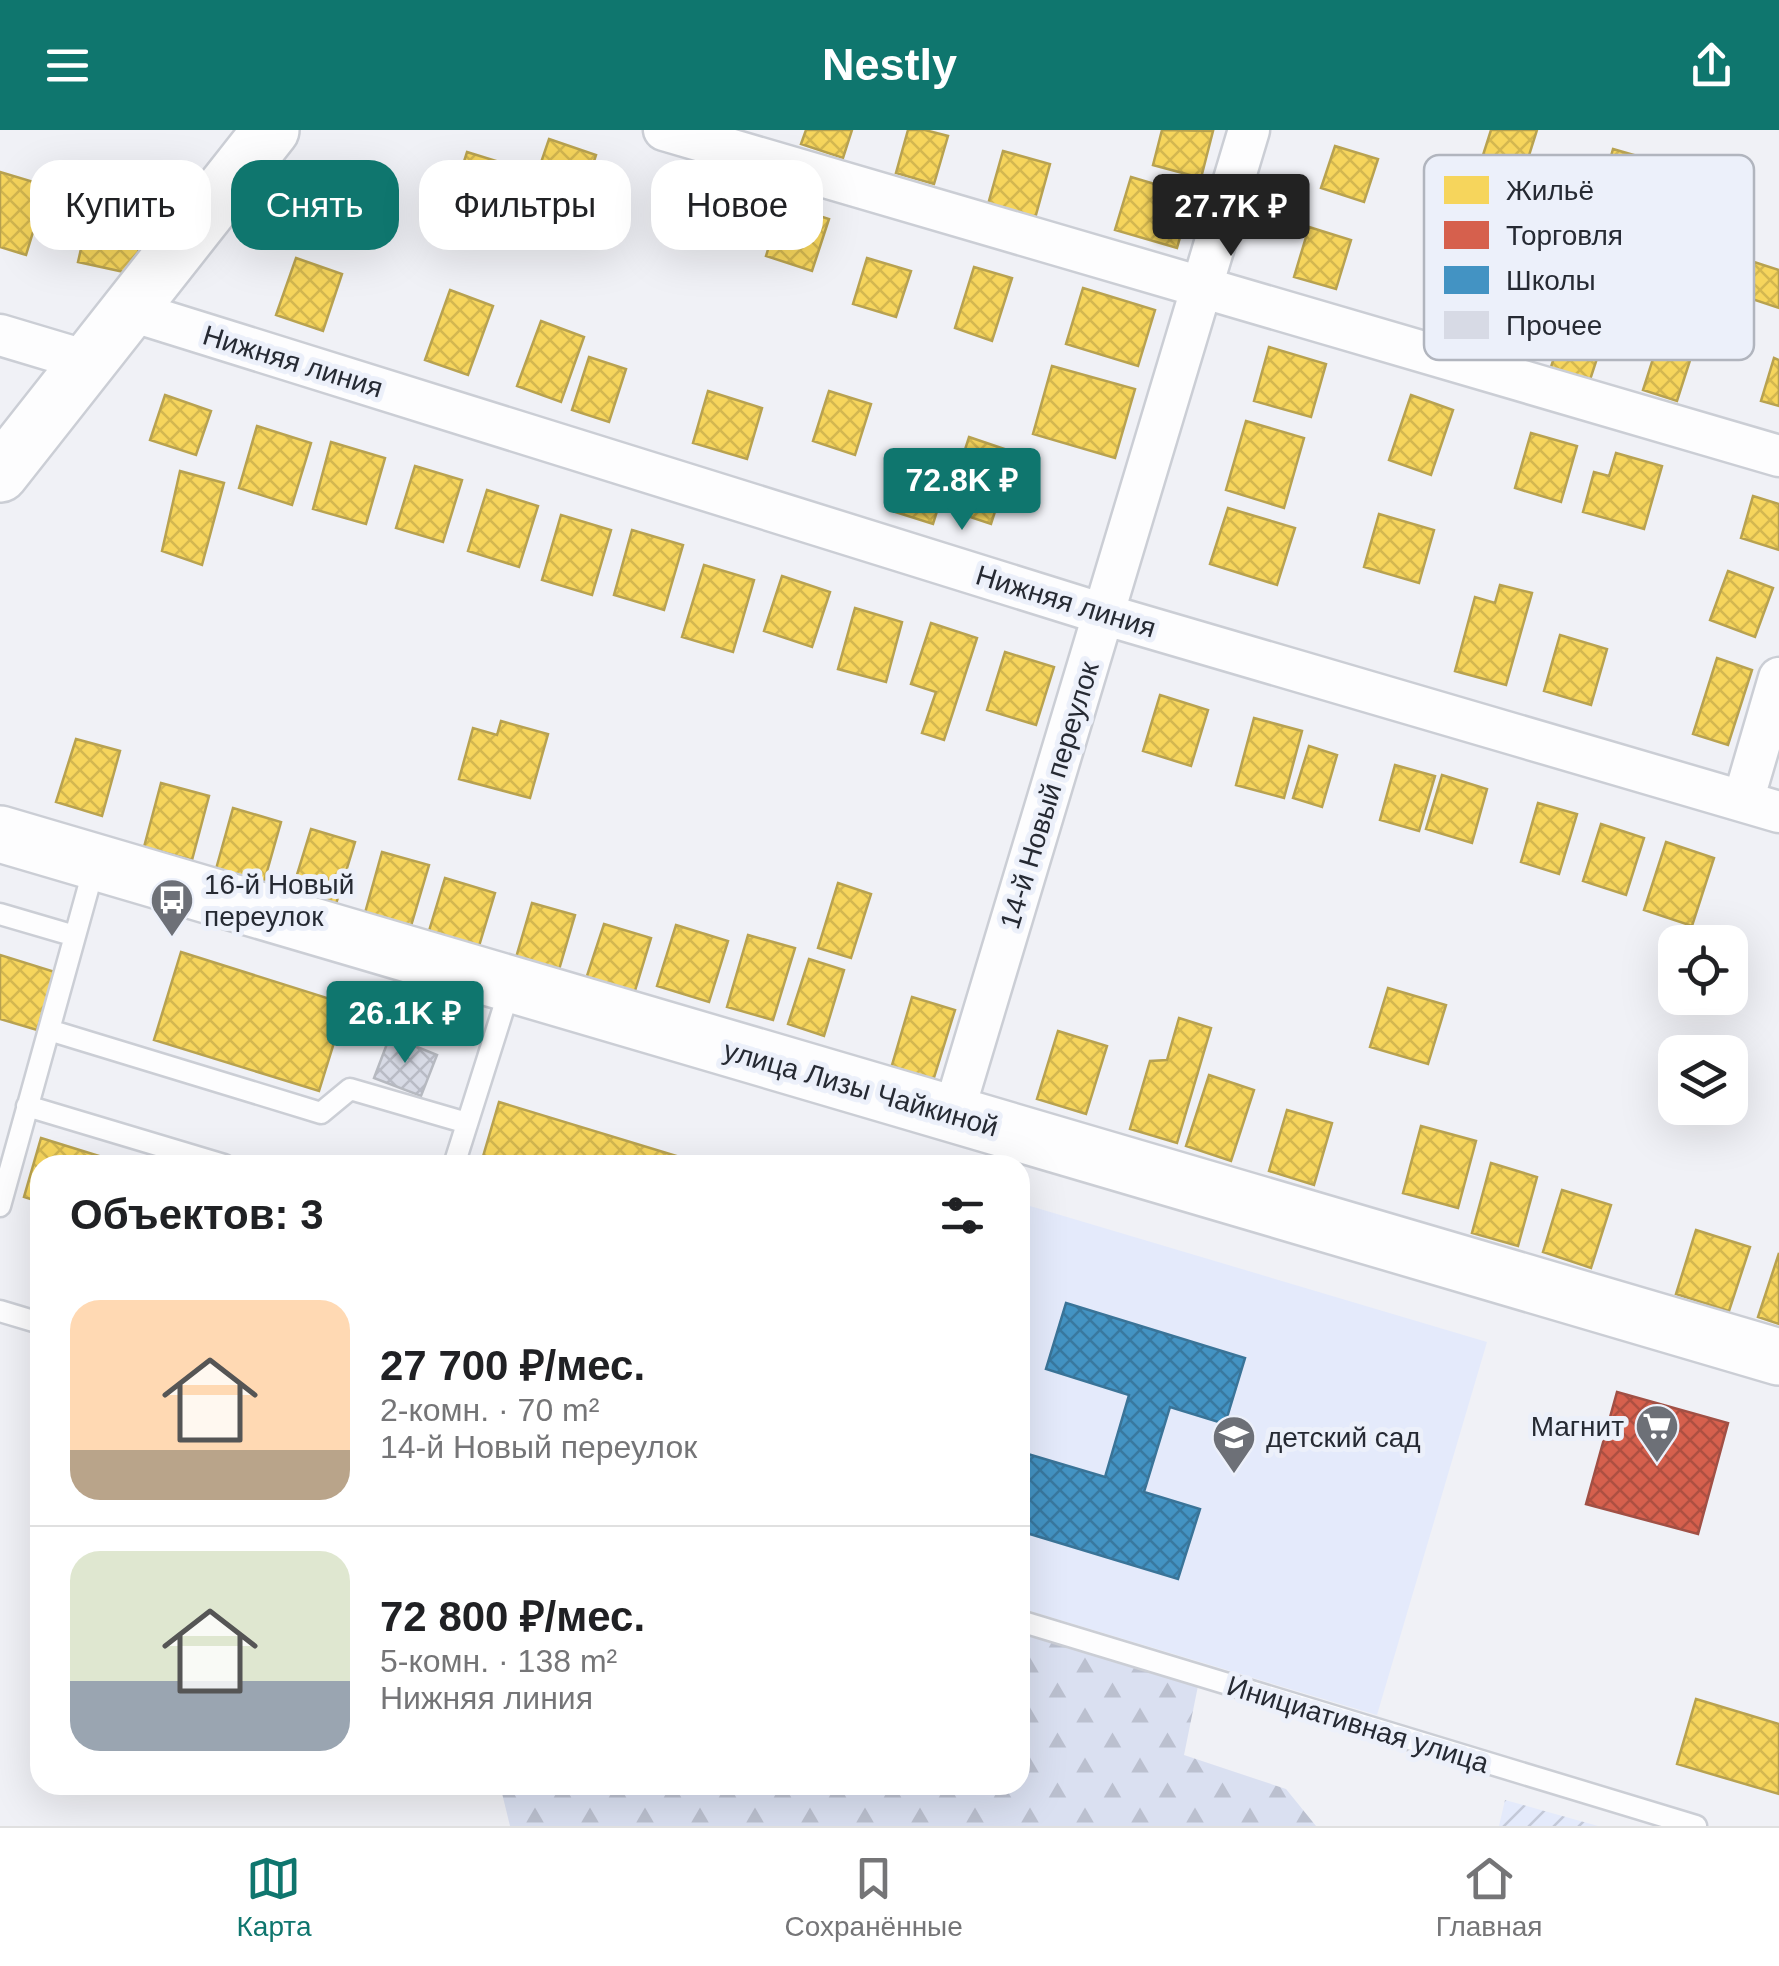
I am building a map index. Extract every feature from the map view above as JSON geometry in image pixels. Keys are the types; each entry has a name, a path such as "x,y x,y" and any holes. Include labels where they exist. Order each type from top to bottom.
{"main road":[{"path":"0,474 271,130"},
{"name":"улица Лизы Чайкиной","path":"0,834 1779,1357"}],"street":[{"path":"664,130 1424,352"},
{"name":"14-й Новый переулок","path":"953,1114 1249,130"},
{"name":"Нижняя линия","path":"128,310 1104,614 1761,806"},
{"path":"0,335 87,361"},
{"path":"1451,360 1779,456"},
{"path":"1761,806 1779,678"}],"lane":[{"path":"0,1206 3,1184 96,862"},
{"path":"0,914 76,936"},
{"path":"457,1155 511,986"},
{"path":"49,1030 321,1113 350,1089 467,1123"},
{"path":"27,1106 191,1155"},
{"path":"0,1311 30,1320"},
{"name":"Инициативная улица","path":"1030,1624 1696,1826"}],"shaded area":[{"name":"детский сад","path":"1030,1206 1487,1342 1377,1715 1030,1611"},
{"path":"1505,1800 1598,1826 1499,1826"}],"green space":[{"path":"1030,1624 1200,1676 1184,1755 1286,1789 1316,1826 510,1826 502,1795 1030,1795"}],"building: Жильё":[{"path":"806,130 852,130 843,158 801,144"},
{"path":"908,130 948,136 934,184 896,173"},
{"path":"1162,130 1213,131 1201,178 1153,165"},
{"path":"1491,130 1537,130 1529,155 1483,155"},
{"path":"549,139 596,155 594,160 542,160"},
{"path":"1335,146 1378,159 1364,202 1321,188"},
{"path":"1613,149 1634,155 1611,155"},
{"path":"1003,151 1050,164 1034,222 987,208"},
{"path":"467,152 493,160 464,160"},
{"path":"0,172 30,181 30,242 26,255 0,247"},
{"path":"1131,177 1192,195 1177,248 1115,230"},
{"path":"1309,227 1351,240 1336,289 1294,277"},
{"path":"81,250 139,250 133,274 78,262"},
{"path":"768,250 819,250 812,271 766,256"},
{"path":"296,258 342,274 323,331 276,315"},
{"path":"867,258 911,271 896,317 853,304"},
{"path":"1754,262 1779,270 1779,308 1754,300"},
{"path":"974,267 1012,278 992,341 955,328"},
{"path":"1083,288 1155,310 1138,366 1066,344"},
{"path":"450,290 493,306 468,375 425,360"},
{"path":"541,321 584,337 561,402 517,386"},
{"path":"1269,347 1326,364 1311,417 1254,401"},
{"path":"589,357 626,369 609,422 572,410"},
{"path":"1774,358 1779,360 1779,406 1761,401"},
{"path":"1553,360 1597,360 1588,386 1549,373"},
{"path":"1653,360 1690,360 1677,401 1643,390"},
{"path":"1052,366 1135,389 1115,458 1033,434"},
{"path":"708,391 762,408 747,459 693,443"},
{"path":"829,391 871,404 855,455 813,441"},
{"path":"165,395 211,411 196,455 150,440"},
{"path":"1411,395 1453,410 1431,475 1389,460"},
{"path":"1246,421 1304,438 1284,508 1226,490"},
{"path":"257,426 311,443 292,505 239,488"},
{"path":"1531,433 1577,446 1561,502 1515,488"},
{"path":"969,437 1025,456 1011,500 1000,496 991,524 946,509"},
{"path":"331,442 385,458 366,524 313,509"},
{"path":"1616,453 1662,466 1644,529 1583,512 1594,472 1609,476"},
{"path":"911,461 949,473 933,524 895,512"},
{"path":"415,466 462,480 443,542 396,528"},
{"path":"180,471 224,483 202,565 162,551"},
{"path":"487,490 538,506 519,567 468,551"},
{"path":"1753,496 1779,504 1779,550 1741,538"},
{"path":"1228,508 1295,528 1277,585 1210,564"},
{"path":"1379,514 1434,530 1419,583 1364,567"},
{"path":"561,515 611,530 592,595 542,580"},
{"path":"632,530 683,545 664,610 614,595"},
{"path":"704,565 754,580 733,652 682,637"},
{"path":"1728,571 1773,588 1755,637 1710,620"},
{"path":"782,576 830,592 812,647 764,631"},
{"path":"1500,585 1532,593 1506,685 1455,671 1475,597 1495,603"},
{"path":"855,608 902,622 886,682 838,669"},
{"path":"931,623 977,638 944,740 922,733 936,692 911,684"},
{"path":"1560,635 1607,649 1591,705 1544,691"},
{"path":"1005,652 1054,667 1036,725 987,710"},
{"path":"1717,658 1752,670 1728,745 1693,734"},
{"path":"1160,695 1208,710 1191,766 1143,751"},
{"path":"1254,718 1302,731 1284,798 1236,785"},
{"path":"501,721 548,734 530,798 459,779 473,728 497,735"},
{"path":"76,739 120,751 102,816 56,802"},
{"path":"1309,746 1337,755 1322,807 1293,798"},
{"path":"1395,765 1435,776 1419,831 1380,820"},
{"path":"1442,775 1487,789 1472,843 1426,829"},
{"path":"161,783 209,796 192,860 144,847"},
{"path":"1538,803 1577,814 1559,874 1521,862"},
{"path":"233,808 281,822 264,882 216,869"},
{"path":"1601,824 1644,838 1626,895 1583,881"},
{"path":"311,829 355,842 336,904 292,891"},
{"path":"1666,842 1714,858 1692,925 1644,910"},
{"path":"382,852 429,865 411,926 365,913"},
{"path":"445,878 495,893 479,946 429,931"},
{"path":"838,883 871,894 851,958 818,948"},
{"path":"532,903 575,915 558,973 515,961"},
{"path":"604,924 651,938 634,994 586,979"},
{"path":"676,925 728,941 709,1002 657,986"},
{"path":"748,935 795,948 773,1020 727,1007"},
{"path":"181,952 346,1004 319,1091 154,1040"},
{"path":"0,955 55,972 37,1030 0,1019"},
{"path":"809,959 844,970 824,1036 788,1024"},
{"path":"1388,988 1446,1005 1428,1064 1370,1047"},
{"path":"912,997 955,1010 932,1084 890,1072"},
{"path":"1179,1018 1211,1028 1177,1143 1130,1129 1150,1061 1167,1060"},
{"path":"1058,1031 1107,1046 1086,1114 1037,1099"},
{"path":"1209,1075 1254,1090 1231,1161 1186,1146"},
{"path":"499,1102 673,1155 483,1155"},
{"path":"1287,1110 1332,1123 1314,1185 1269,1171"},
{"path":"1421,1126 1476,1141 1458,1208 1403,1193"},
{"path":"41,1138 96,1155 36,1155"},
{"path":"1491,1163 1537,1177 1518,1246 1472,1233"},
{"path":"30,1176 30,1199 24,1197"},
{"path":"1562,1190 1611,1205 1591,1268 1543,1252"},
{"path":"1696,1230 1750,1247 1729,1311 1676,1294"},
{"path":"1779,1253 1779,1324 1758,1317"},
{"path":"1696,1699 1779,1724 1779,1794 1677,1764"}],"building: Торговля":[{"name":"Магнит","path":"1617,1392 1728,1423 1698,1534 1586,1504"}],"building: Школы":[{"path":"1066,1303 1245,1358 1225,1424 1170,1407 1144,1492 1200,1509 1178,1579 1030,1534 1030,1455 1105,1477 1129,1395 1046,1369"}],"building: Прочее":[{"path":"390,1036 437,1055 421,1096 374,1078"}],"place":[{"name":"16-й Новый переулок","path":"172,938"},
{"name":"Магнит","path":"1657,1464"},
{"name":"детский сад","path":"1234,1475"}]}
